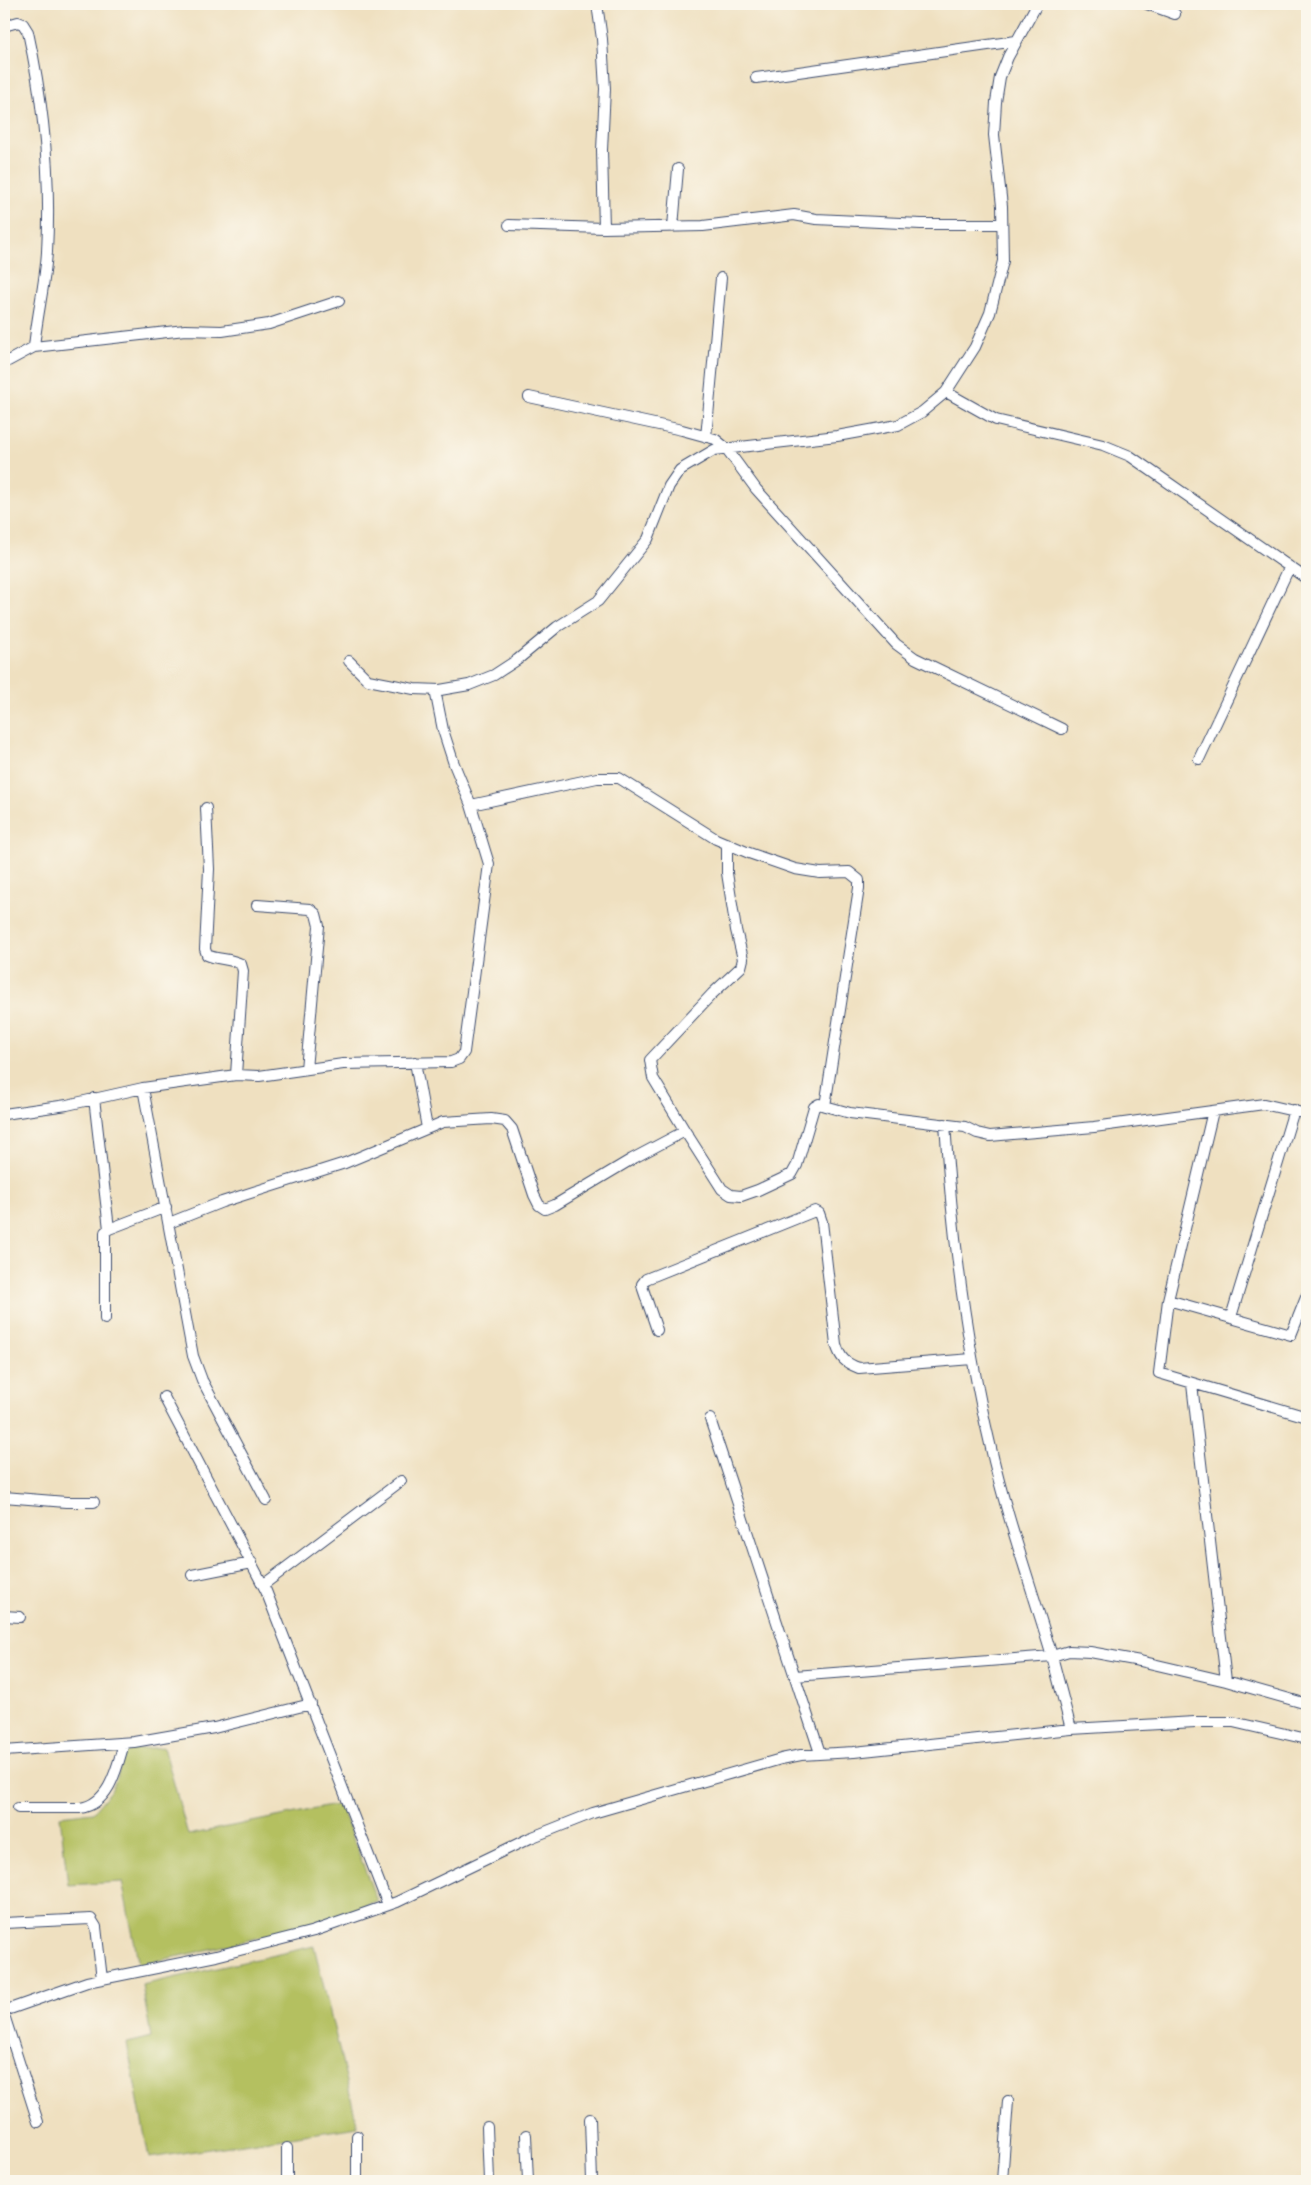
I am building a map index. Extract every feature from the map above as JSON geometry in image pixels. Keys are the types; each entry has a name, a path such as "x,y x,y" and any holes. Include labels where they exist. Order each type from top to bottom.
{"street":[{"path":"597,4 602,39 605,88 602,150 604,228"},
{"path":"349,661 368,680 414,689 440,690 469,685 494,675 517,660 557,627 598,601 648,538 669,486 680,470 714,450 837,436 898,425 922,412 946,392 975,347 990,313 1003,261 1002,224 994,135 996,102 1000,77 1016,41 1037,4"},
{"path":"1147,4 1175,14"},
{"path":"4,26 18,22 23,24 28,32 43,115 48,184 47,246 34,347"},
{"path":"756,78 1016,41"},
{"path":"673,227 678,169"},
{"path":"510,225 604,228 703,226 794,215 816,219 921,224 1002,224"},
{"path":"706,437 722,278"},
{"path":"4,362 34,347 185,330 222,332 269,324 339,301"},
{"path":"946,392 996,420 1103,445 1130,456 1307,579"},
{"path":"529,397 716,439 726,448 756,489 896,644 915,658 1062,729"},
{"path":"1199,759 1289,568"},
{"path":"4,1114 143,1088 236,1075 259,1076 343,1064 451,1062 460,1059 464,1052 489,864 471,805 442,730 436,695 440,690"},
{"path":"471,805 597,778 619,778 716,839 749,853 795,869 820,873 848,872 855,876 859,880 825,1106"},
{"path":"206,808 209,869 205,949 207,955 213,958 234,960 241,964 243,971 236,1075"},
{"path":"727,843 727,873 736,930 743,959 741,967 712,994 650,1060 653,1078 722,1190 731,1196 741,1196 758,1190 792,1174 797,1165 814,1107 819,1104 850,1113 910,1122 944,1124 990,1136 1094,1127 1264,1104 1307,1114"},
{"path":"257,905 310,909 316,914 319,926 306,1069"},
{"path":"415,1062 427,1128"},
{"path":"143,1088 193,1356 206,1388 266,1500"},
{"path":"94,1098 109,1228"},
{"path":"1231,1317 1294,1110"},
{"path":"1214,1111 1168,1300 1159,1373 1307,1418"},
{"path":"169,1223 222,1202 345,1163 443,1122 491,1119 505,1122 512,1129 534,1195 539,1205 544,1209 555,1205 632,1158 685,1131"},
{"path":"944,1124 956,1252 972,1359 990,1444 1009,1518 1052,1656 1071,1729"},
{"path":"105,1319 104,1232 109,1228 166,1207"},
{"path":"657,1330 643,1289 642,1284 646,1279 815,1211 819,1212 822,1222 836,1344 839,1354 844,1361 859,1368 972,1359"},
{"path":"1168,1300 1291,1336 1307,1294"},
{"path":"1192,1384 1226,1681"},
{"path":"164,1397 263,1584 388,1905"},
{"path":"710,1419 820,1753"},
{"path":"263,1584 401,1481"},
{"path":"4,1497 94,1502"},
{"path":"192,1575 252,1563"},
{"path":"4,1616 20,1617"},
{"path":"795,1676 1052,1656 1069,1651 1090,1652 1140,1660 1226,1681 1307,1704"},
{"path":"4,1751 124,1743 214,1728 311,1704"},
{"path":"38,2122 4,2013 69,1987 216,1956 314,1931 388,1905 530,1838 593,1813 781,1759 820,1753 854,1752 1071,1729 1195,1722 1233,1722 1307,1739"},
{"path":"18,1808 80,1808 89,1807 96,1803 113,1778 124,1743"},
{"path":"4,1924 91,1919 96,1927 102,1979"},
{"path":"1002,2181 1008,2101"},
{"path":"590,2120 592,2181"},
{"path":"487,2128 489,2181"},
{"path":"526,2135 528,2181"},
{"path":"357,2136 357,2181"},
{"path":"287,2148 287,2181"}],"green space":[{"path":"164,1747 188,1835 340,1804 377,1901 289,1930 139,1965 122,1882 68,1885 60,1816 93,1812 111,1791 127,1750"},
{"path":"314,1946 358,2127 149,2158 127,2043 151,2037 142,1985"}]}
